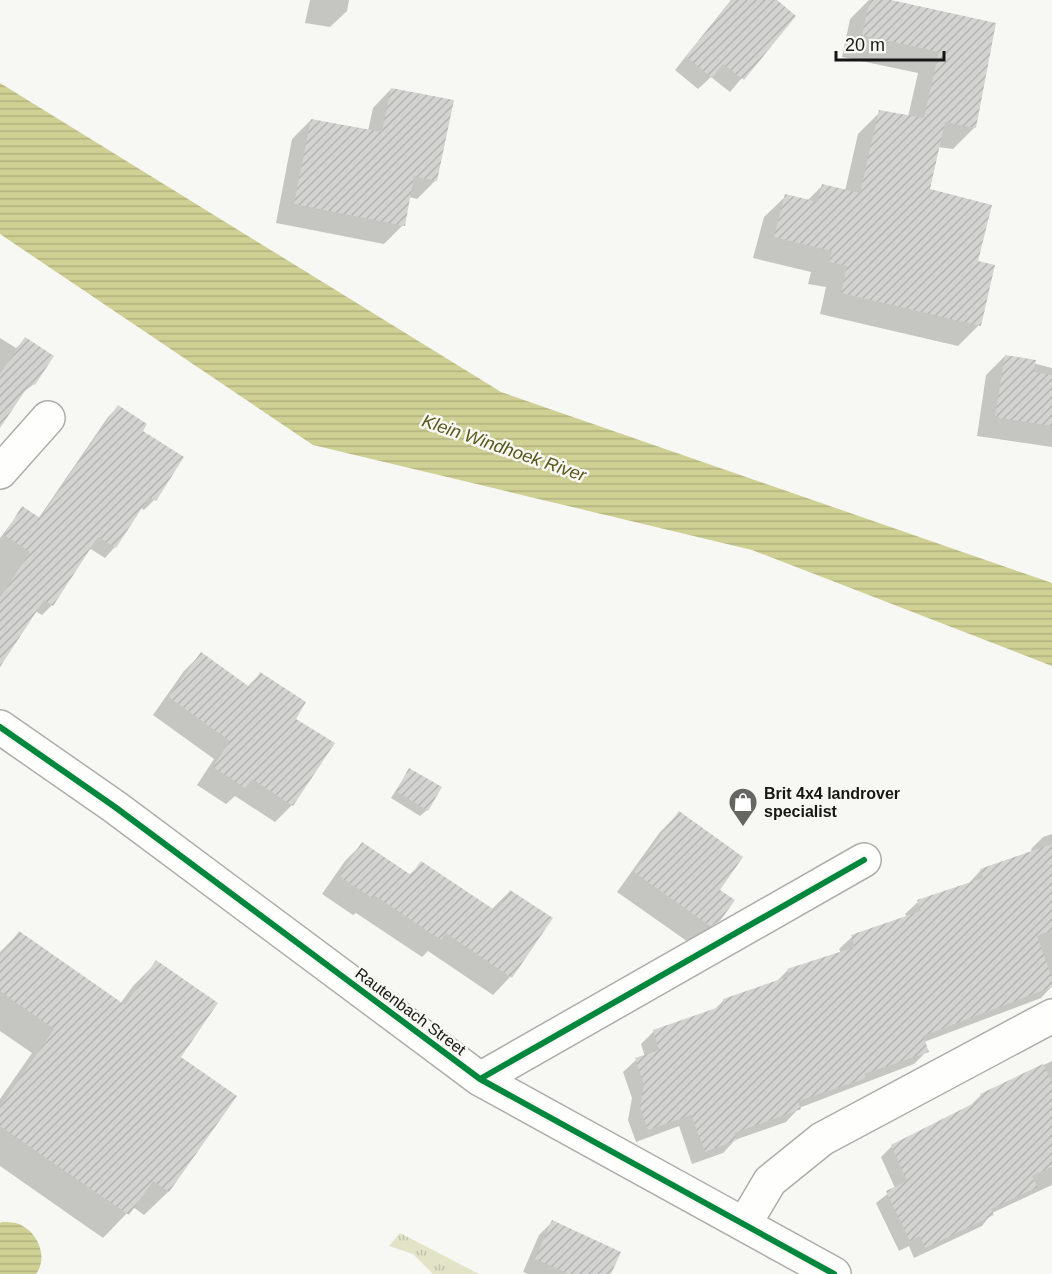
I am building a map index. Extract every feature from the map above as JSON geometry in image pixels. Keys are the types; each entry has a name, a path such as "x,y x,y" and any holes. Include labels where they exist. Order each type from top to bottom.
{"street":[{"path":"0,472 48,418"},
{"name":"Rautenbach Street","path":"0,728 115,807 480,1079 834,1274"},
{"path":"480,1079 864,860"},
{"path":"745,1223 770,1181 822,1138 1052,1016"}],"green space":[{"path":"400,1233 479,1274 433,1274 413,1254 389,1246"}],"water":[{"name":"Klein Windhoek River","path":"0,83 501,392 1052,583 1052,666 752,550 313,445 0,234"},
{"path":"0,1223 21,1225 37,1240 41,1261 36,1274 0,1274"}],"building":[{"path":"732,0 777,0 796,16 744,80 723,64 712,78 686,56"},
{"path":"870,0 891,0 996,23 976,128 945,122 930,189 992,205 978,261 995,265 981,326 841,293 847,266 829,262 832,251 774,237 785,194 818,202 822,184 860,193 879,110 924,118 939,52 862,35"},
{"path":"391,88 454,100 437,181 414,176 405,226 294,204 311,119 382,132"},
{"path":"25,337 54,356 35,385 31,382 0,428 0,374"},
{"path":"1005,355 1036,360 1034,372 1052,375 1052,426 995,417"},
{"path":"118,405 147,424 143,431 184,457 156,501 149,497 116,548 98,537 53,606 44,600 0,667 0,598 30,552 4,535 22,506 40,518"},
{"path":"201,652 251,688 260,672 306,702 296,719 335,743 293,806 252,779 245,788 213,767 230,741 169,697"},
{"path":"409,768 442,787 428,811 396,791"},
{"path":"679,811 743,857 720,890 735,900 720,921 710,926 634,872"},
{"path":"362,842 411,875 421,861 496,911 510,890 553,918 512,978 446,933 441,940 374,895 372,898 339,876"},
{"path":"1052,844 1052,930 1037,936 1052,978 1052,987 923,1036 929,1052 864,1074 866,1078 798,1101 801,1109 734,1133 737,1140 705,1152 691,1115 648,1130 640,1107 644,1085 635,1058 659,1050 653,1030 725,1005 723,999 790,976 787,969 855,947 851,935 921,911 917,900 983,878 980,869"},
{"path":"19,931 125,1005 156,960 218,1003 181,1057 237,1096 169,1192 153,1181 129,1215 0,1126 0,1107 54,1029 0,991 0,957"},
{"path":"1043,1064 1052,1082 1052,1167 1032,1176 1038,1187 991,1209 994,1215 925,1248 920,1236 910,1241 886,1191 907,1181 891,1145 982,1099 980,1094"},
{"path":"552,1220 621,1252 611,1274 569,1274 535,1259"}],"cycle path":[{"path":"0,727 115,807 480,1079 834,1274"},
{"path":"480,1079 864,860"}],"place":[{"name":"Brit 4x4 landrover specialist","path":"743,828"}]}
